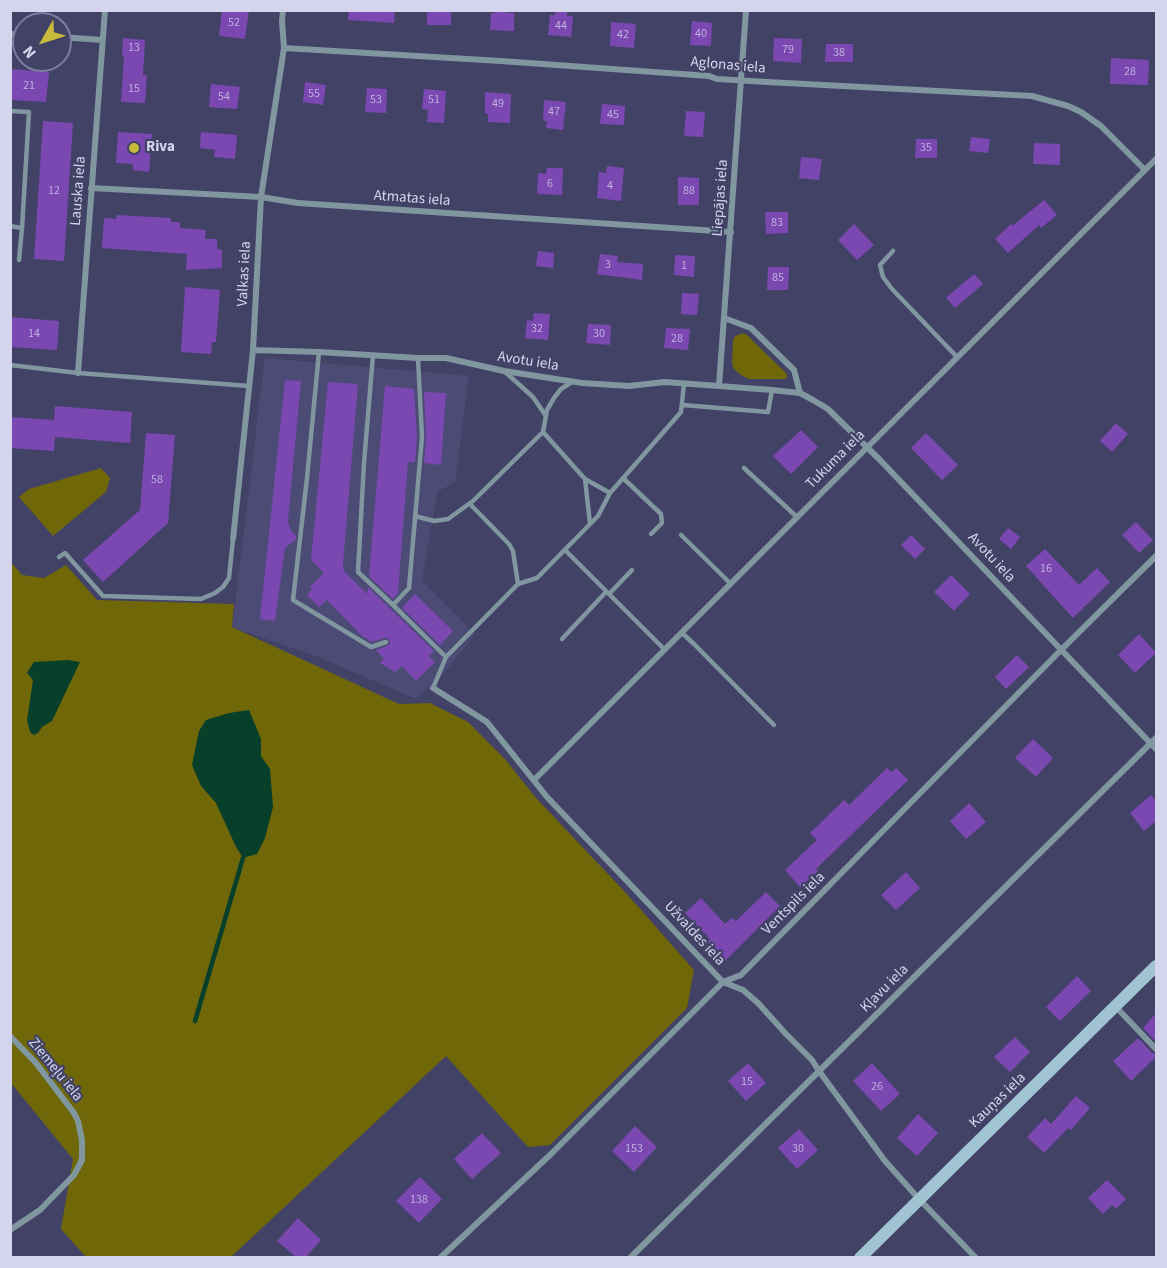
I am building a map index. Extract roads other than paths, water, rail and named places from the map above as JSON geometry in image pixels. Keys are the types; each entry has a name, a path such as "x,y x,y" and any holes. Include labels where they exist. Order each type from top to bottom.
{"street":[{"name":"Lauska iela","path":"78,373 105,10"},
{"name":"Valkas iela","path":"233,539 253,350 261,197 284,48 282,10"},
{"name":"Liepājas iela","path":"719,387 746,10"},
{"path":"72,38 102,40"},
{"name":"Aglonas iela","path":"284,48 501,61 709,76 717,79 1032,96 1081,112 1101,126 1145,170"},
{"name":"Tukuma iela","path":"534,780 1156,159"},
{"name":"Atmatas iela","path":"91,188 261,197 310,204 731,232"},
{"path":"724,318 751,328 794,370 800,393"},
{"name":"Avotu iela","path":"253,350 446,358 504,371 573,381 629,386 665,382 800,393 828,409 867,447 1156,749"},
{"name":"Ventspils iela","path":"440,1257 551,1154 723,982 741,975 1156,556"},
{"name":"Užvaldes iela","path":"433,688 487,722 547,796 723,982 743,990 758,1003 812,1060 885,1161 919,1200 976,1257"},
{"name":"Kļavu iela","path":"630,1257 1156,738"},
{"name":"Kauņas iela","path":"860,1257 1156,966"},
{"path":"1116,1006 1156,1049"},
{"name":"Ziemeļu iela","path":"10,1036 36,1063 74,1113 82,1140 82,1160 74,1175 40,1210 10,1230"}],"lane":[{"path":"10,111 29,112 18,260"},
{"path":"10,226 22,228"},
{"path":"893,251 880,265 883,276 892,289 957,357"},
{"path":"319,352 293,600 371,647 386,642"},
{"path":"372,355 358,572 446,657"},
{"path":"393,605 409,588 422,437 418,358"},
{"path":"10,365 78,373 249,386"},
{"path":"504,371 534,397 546,416"},
{"path":"415,516 434,521 448,519 470,504 543,432 547,410 554,398 561,389 573,381"},
{"path":"433,688 446,657 518,584 537,578 598,516 610,493 681,412 684,384"},
{"path":"682,405 768,412 772,390"},
{"path":"543,432 585,479 610,493"},
{"path":"744,468 796,518"},
{"path":"623,478 661,514 662,523 651,534"},
{"path":"585,479 590,524"},
{"path":"470,504 513,551 518,584"},
{"path":"681,535 731,584"},
{"path":"59,557 65,553 103,596 201,598 215,593 229,578 233,539"},
{"path":"565,549 665,650"},
{"path":"562,639 632,570"},
{"path":"682,633 774,725"}],"waterway":[{"path":"195,1021 243,858"}],"place":[{"name":"Riva","path":"134,148"}]}
